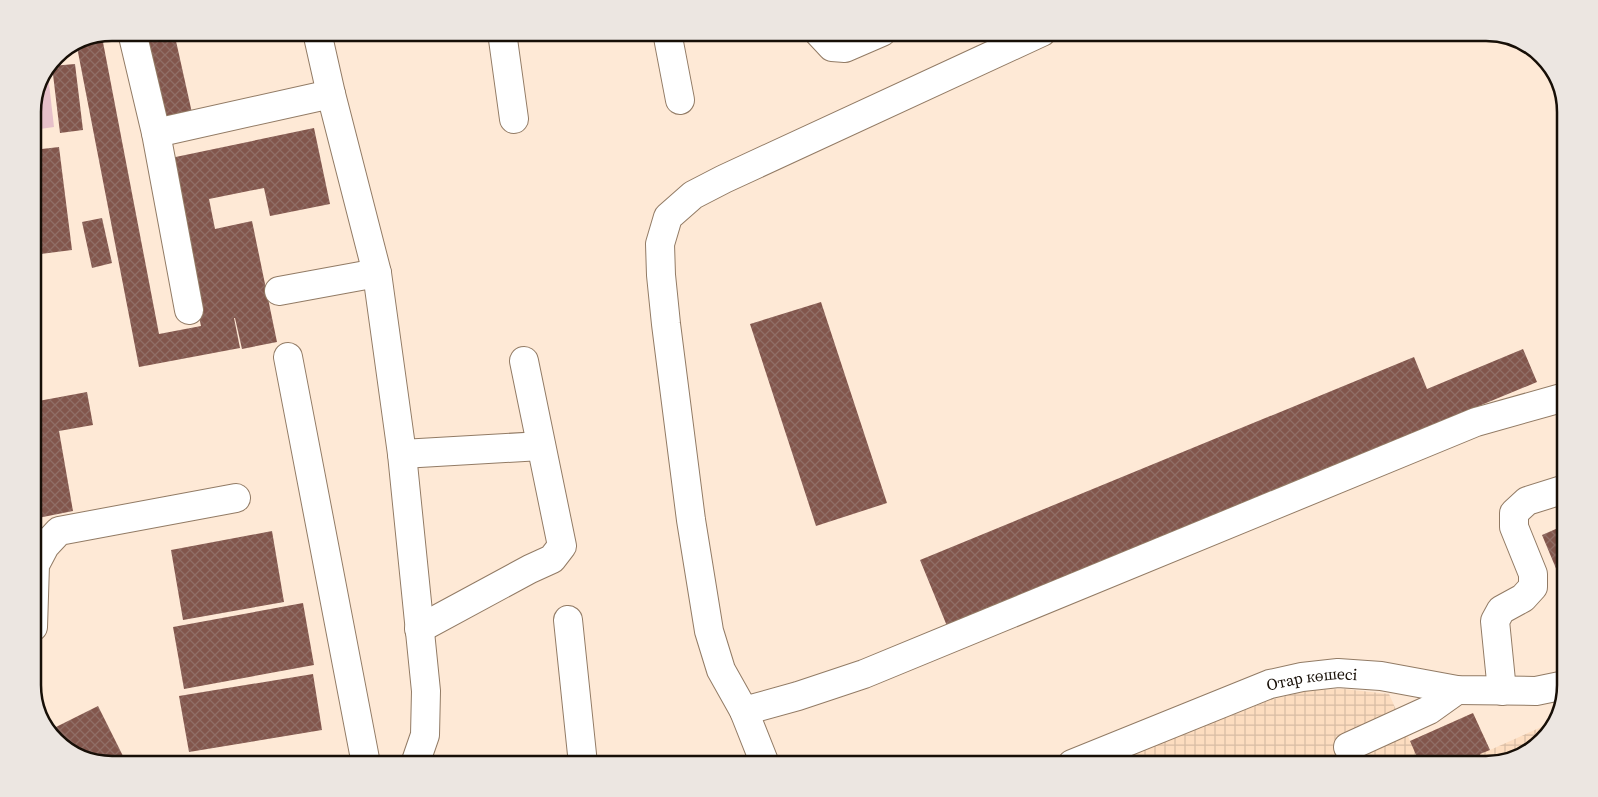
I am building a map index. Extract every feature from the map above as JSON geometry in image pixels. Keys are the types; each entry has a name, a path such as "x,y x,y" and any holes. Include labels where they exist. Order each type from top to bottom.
{"street":[{"path":"134,41 156,133 189,310"},
{"path":"319,41 377,273 402,454 426,691 424,735 417,756"},
{"path":"503,41 514,119"},
{"path":"669,41 680,100"},
{"path":"826,41 832,47 845,48 861,41"},
{"path":"763,756 744,711 721,670 710,630 692,520 661,275 660,244 668,217 693,195 724,179 1023,41"},
{"path":"156,133 331,94"},
{"path":"279,290 377,273"},
{"path":"288,357 364,756"},
{"path":"419,629 552,559 562,546 524,361"},
{"path":"744,711 798,696 864,674 1476,422 1557,399"},
{"path":"402,454 541,446"},
{"path":"1502,691 1494,621 1501,610 1523,598 1533,587 1533,574 1514,527 1514,514 1527,501 1557,492"},
{"path":"41,553 59,531 236,498"},
{"path":"568,620 582,756"},
{"name":"Отар көшесі","path":"1092,756 1270,684 1302,677 1338,673 1381,676 1457,690 1536,691 1557,687"},
{"path":"1348,747 1429,710 1457,690"}],"shaded area":[{"path":"49,82 54,127 41,129 41,108"},
{"path":"1344,689 1389,694 1410,741 1473,713 1490,750 1543,726 1521,746 1504,753 1485,756 1128,756 1270,700 1310,690"}],"building":[{"path":"147,41 176,41 192,113 164,119"},
{"path":"103,42 159,334 201,326 166,159 314,128 330,204 270,216 264,188 209,199 215,229 252,221 277,342 242,349 234,318 240,348 139,367 78,51 90,45"},
{"path":"75,64 83,130 60,133 53,74 60,65"},
{"path":"59,147 72,250 41,254 41,149"},
{"path":"102,218 112,263 92,268 82,222"},
{"path":"821,302 887,503 816,526 750,324"},
{"path":"1523,349 1537,382 947,626 920,560 1414,357 1427,389"},
{"path":"87,392 93,425 59,431 73,511 41,517 41,401"},
{"path":"1557,528 1557,571 1542,535"},
{"path":"272,531 284,602 183,620 171,550"},
{"path":"303,603 314,665 184,689 173,627"},
{"path":"313,674 322,730 189,752 179,696"},
{"path":"98,706 123,756 103,755 81,748 73,744 56,727"},
{"path":"1473,713 1490,750 1480,754 1481,756 1417,756 1410,741"}]}
